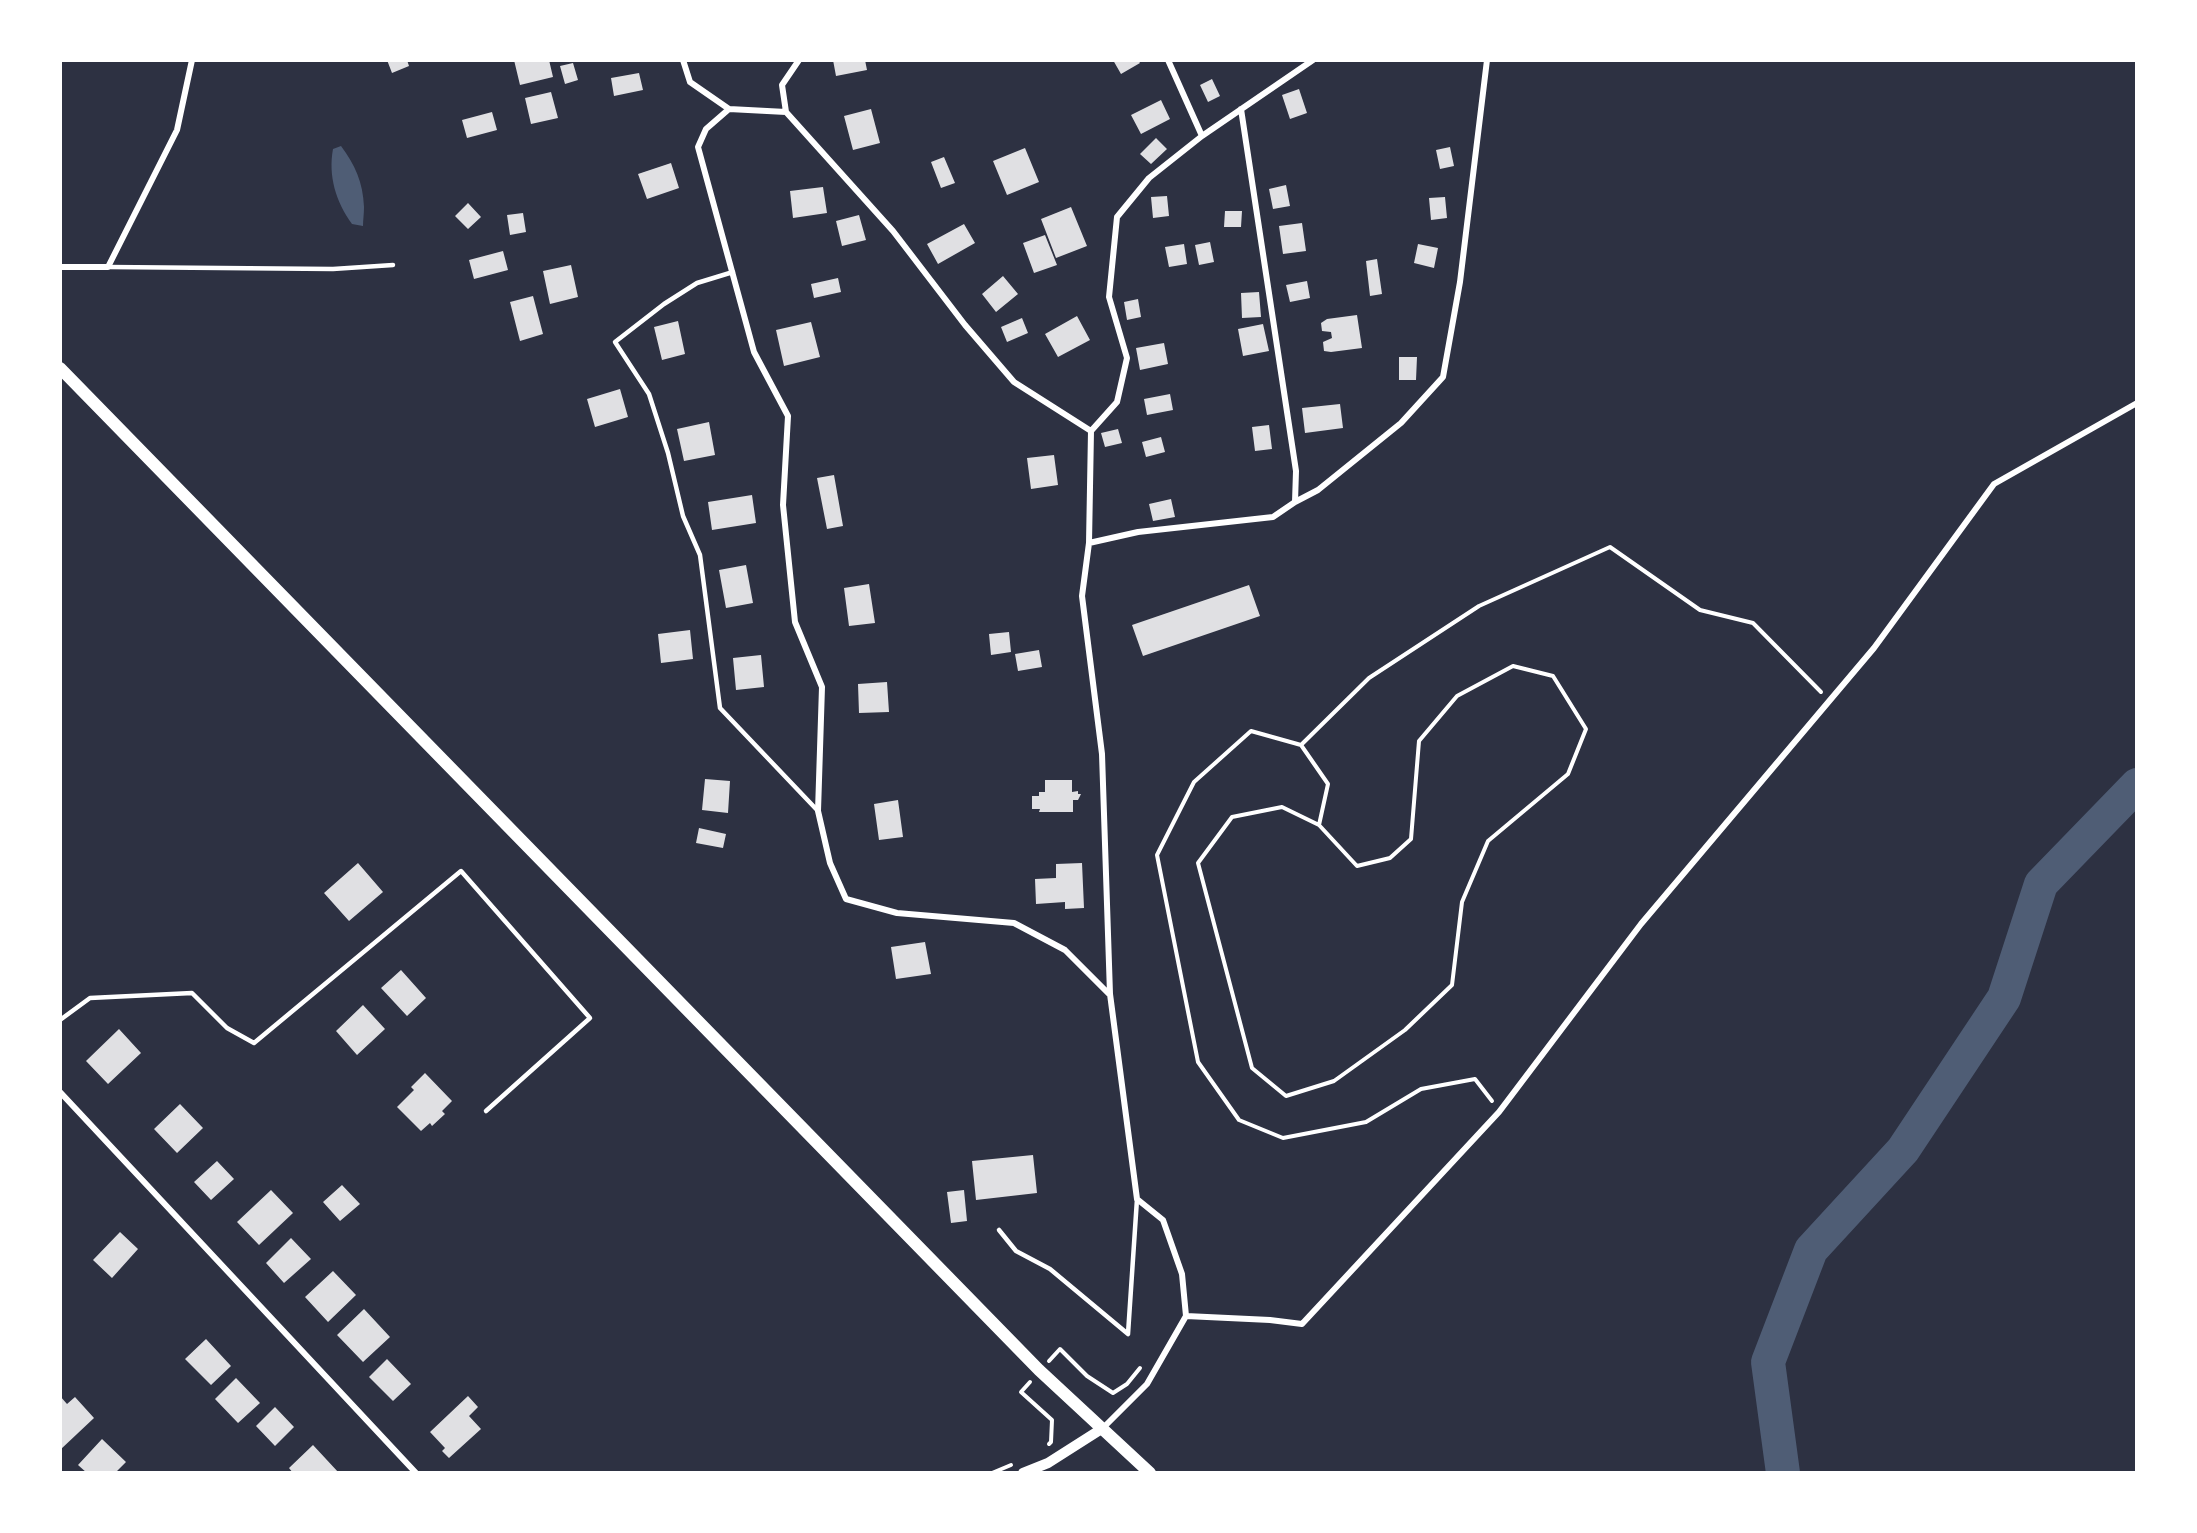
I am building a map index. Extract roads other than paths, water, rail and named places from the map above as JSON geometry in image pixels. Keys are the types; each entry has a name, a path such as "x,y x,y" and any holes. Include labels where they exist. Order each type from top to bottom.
{"main road":[{"path":"60,368 1039,1371 1150,1473"}],"street":[{"path":"60,267 108,267 177,130 192,60"},
{"path":"683,60 690,82 729,109 786,112"},
{"path":"799,60 782,85 786,112 893,231 965,325 1014,382 1091,431"},
{"path":"1168,60 1202,136"},
{"path":"1023,1473 1048,1463 1103,1428 1147,1384 1186,1316 1182,1274 1163,1220 1137,1199 1110,994 1102,754 1082,596 1089,543 1091,431 1117,402 1127,358 1109,297 1118,218 1149,178 1202,136 1313,60"},
{"path":"1089,543 1138,532 1273,517 1294,502 1318,490 1401,423 1443,376 1460,282 1487,60"},
{"path":"729,109 706,129 698,147 754,352 788,416 783,505 795,622 822,687 818,811 830,863 846,899 897,913 1014,923 1065,950 1110,994"},
{"path":"1241,109 1296,471 1294,502"},
{"path":"1186,1316 1302,1324 1499,1112 1641,924 1874,648 1994,484 2137,403"},
{"path":"60,1092 416,1473"}],"lane":[{"path":"108,267 333,269 393,265"},
{"path":"733,272 697,283 664,304 615,342 649,394 668,453 683,516 700,555 720,708 818,811"},
{"path":"60,1020 90,998 192,993 227,1029 254,1043 461,871 590,1018 486,1111"},
{"path":"999,1230 1016,1251 1050,1269 1128,1334 1137,1199"}],"water":[{"path":"341,146 360,182 364,207 363,226 352,224 335,188 332,169 333,149"}],"waterway":[{"path":"1783,1473 1768,1362 1811,1250 1903,1150 2004,998 2041,884 2137,785"}]}
